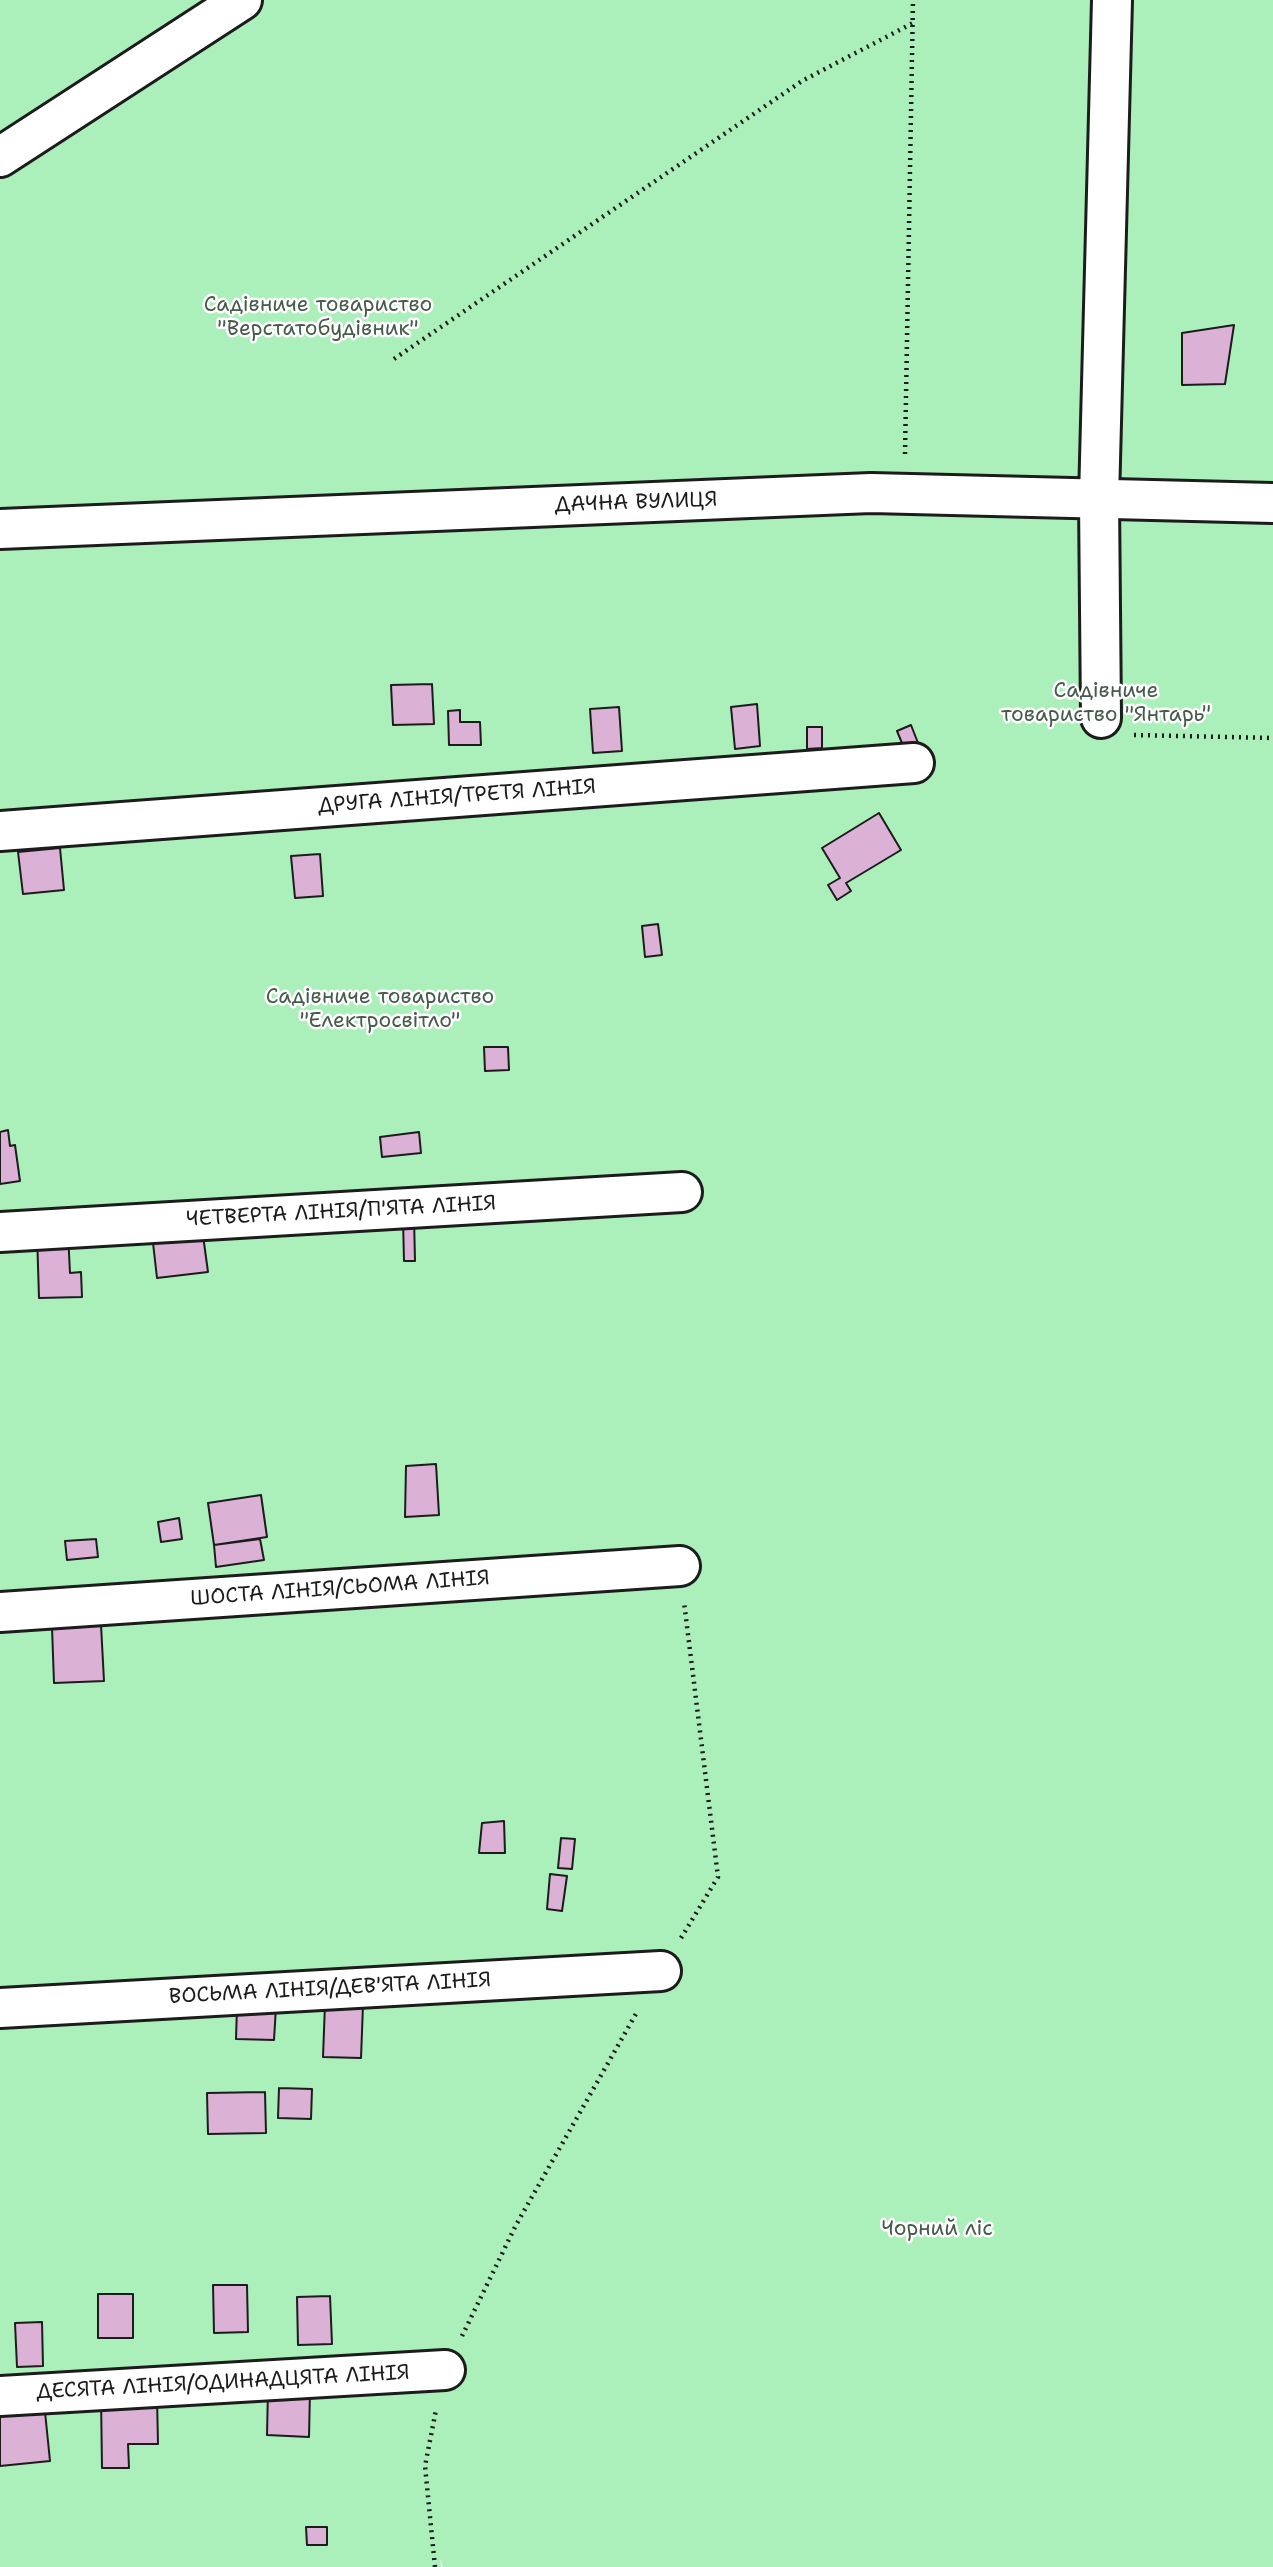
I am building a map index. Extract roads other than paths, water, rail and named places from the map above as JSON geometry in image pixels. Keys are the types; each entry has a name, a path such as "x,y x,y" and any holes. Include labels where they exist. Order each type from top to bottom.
{"street":[{"path":"0,157 242,0"},
{"path":"1101,718 1099,499 1112,0"},
{"name":"ДАЧНА ВУЛИЦЯ","path":"0,529 871,493 1273,503"},
{"name":"ДРУГА ЛІНІЯ/ТРЕТЯ ЛІНІЯ","path":"0,831 914,763"},
{"name":"ЧЕТВЕРТА ЛІНІЯ/П'ЯТА ЛІНІЯ","path":"0,1231 682,1192"},
{"name":"ШОСТА ЛІНІЯ/СЬОМА ЛІНІЯ","path":"0,1612 680,1566"},
{"name":"ВОСЬМА ЛІНІЯ/ДЕВ'ЯТА ЛІНІЯ","path":"0,2008 661,1971"},
{"name":"ДЕСЯТА ЛІНІЯ/ОДИНАДЦЯТА ЛІНІЯ","path":"0,2396 445,2370"}],"park label":[{"name":"Садівниче товариство \"Верстатобудівник\"","path":"318,318"},
{"name":"Садівниче товариство \"Янтарь\"","path":"1106,704"},
{"name":"Садівниче товариство \"Електросвітло\"","path":"380,1010"},
{"name":"Чорний ліс","path":"937,2230"}]}
